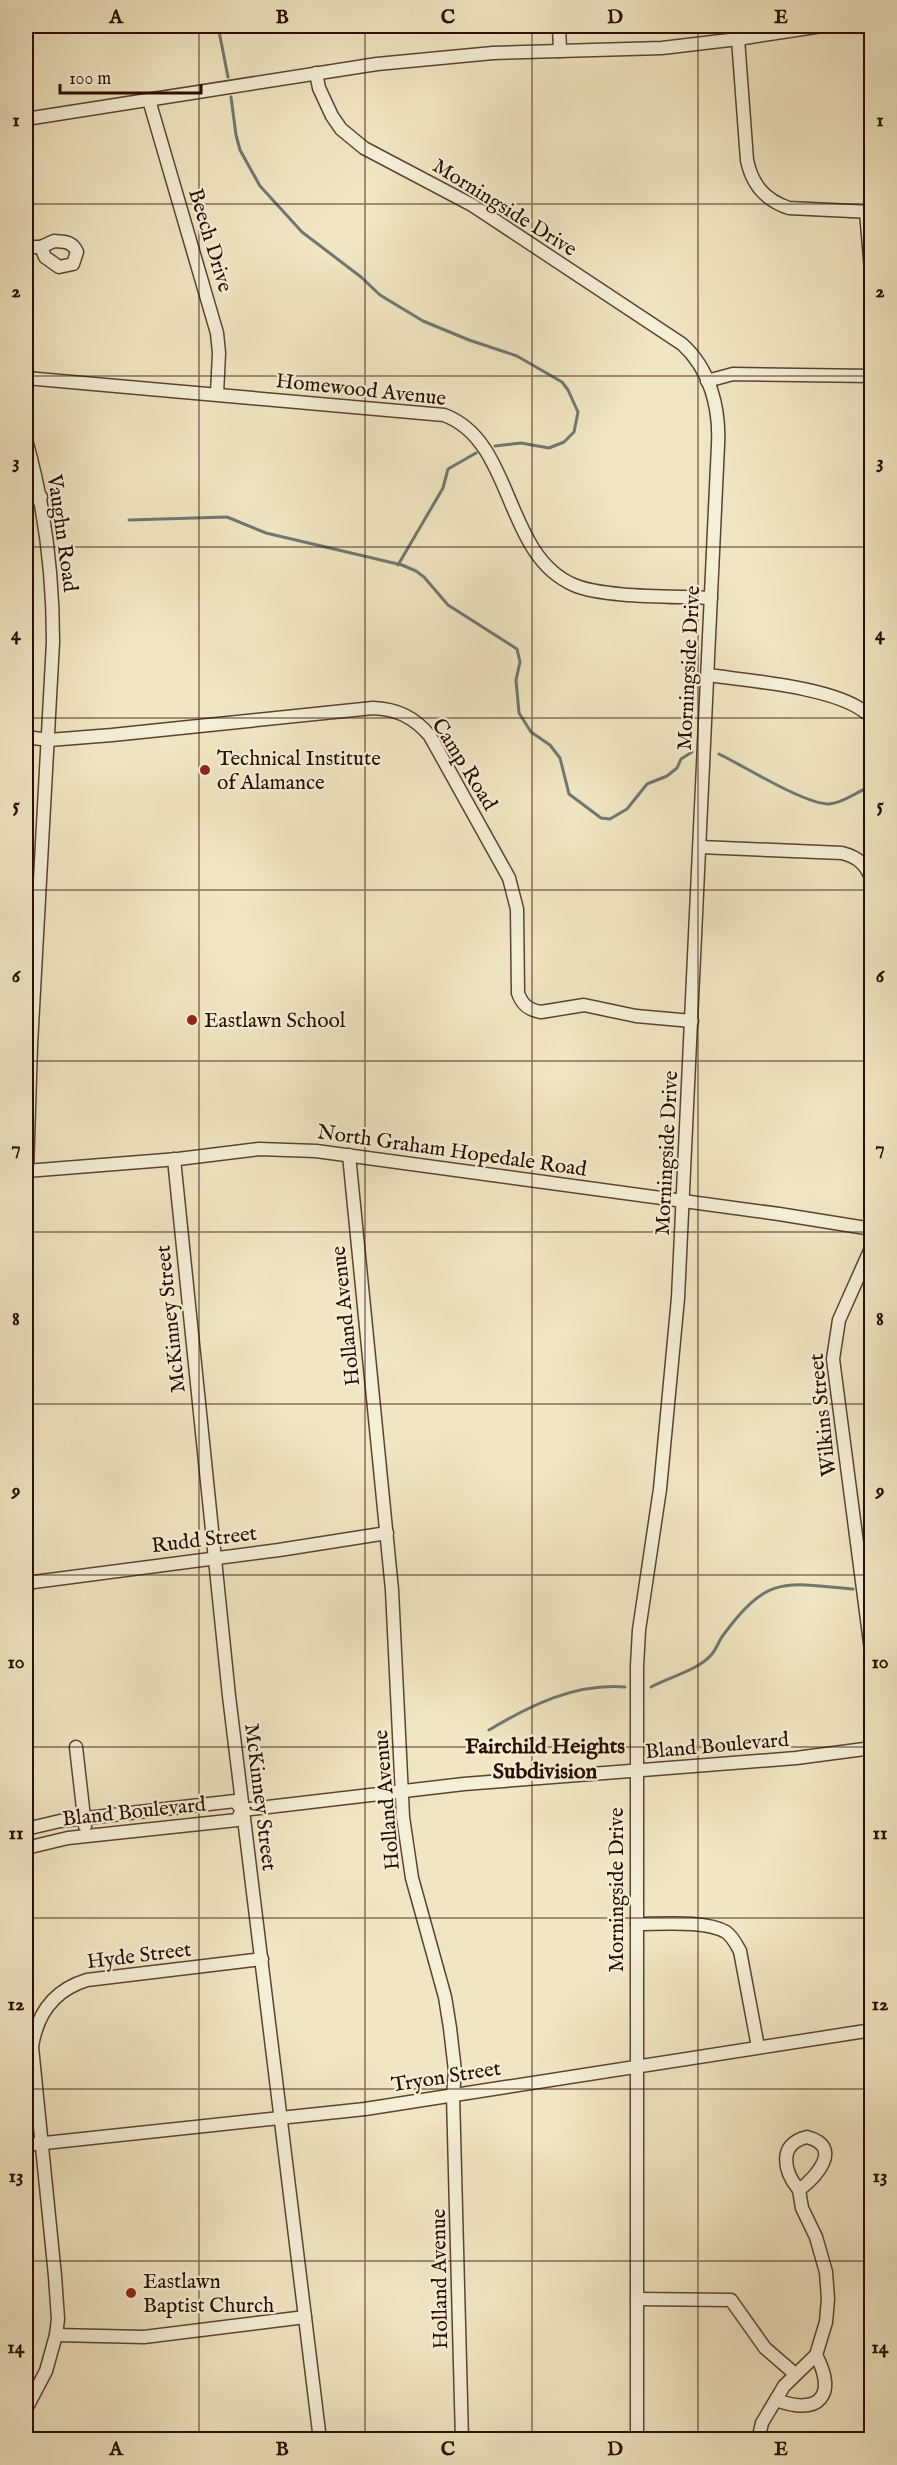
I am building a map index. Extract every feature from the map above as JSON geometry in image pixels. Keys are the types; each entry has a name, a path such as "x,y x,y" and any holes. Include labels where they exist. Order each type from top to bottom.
{"street":[{"path":"559,26 560,51"},
{"path":"26,119 316,73 435,57 662,48 822,26"},
{"path":"738,39 747,160 754,182 760,191 778,204 789,208 869,212 872,282"},
{"name":"Morningside Drive","path":"316,73 319,88 328,109 341,129 352,140 472,205 672,337 691,352 699,362 713,396 719,428 684,1201 672,1386 660,1489 639,1630 637,1666 636,2439"},
{"name":"Beech Drive","path":"149,100 217,333 219,353 217,394"},
{"path":"26,247 41,247"},
{"path":"707,381 733,374 872,376"},
{"name":"Homewood Avenue","path":"26,378 444,415 469,429 481,443 535,552 551,571 562,579 587,590 711,598"},
{"name":"Vaughn Road","path":"26,440 41,497 49,548 53,602 49,740 30,1054 26,1171"},
{"path":"26,500 41,497"},
{"path":"708,675 833,696 855,704 865,712"},
{"name":"Camp Road","path":"26,737 49,740 373,708 391,709 403,713 413,719 430,736 509,878 517,909 518,993 524,1005 541,1012 584,1005 636,1016 692,1021"},
{"path":"700,847 843,853 859,860 865,866 872,881"},
{"path":"871,915 872,898"},
{"path":"26,916 39,917"},
{"name":"North Graham Hopedale Road","path":"26,1171 174,1159 259,1149 316,1151 872,1229"},
{"name":"Holland Avenue","path":"349,1155 387,1533 397,1656 403,1817 412,1878 445,1997 455,2071 453,2095 462,2439"},
{"name":"McKinney Street","path":"174,1159 213,1558 320,2439"},
{"name":"Wilkins Street","path":"872,1246 839,1320 832,1359 872,1658"},
{"name":"Rudd Street","path":"26,1583 387,1533"},
{"path":"76,1747 87,1836"},
{"name":"Bland Boulevard","path":"242,1810 464,1784 796,1758 872,1748"},
{"name":"Bland Boulevard","path":"26,1829 60,1821 235,1801 242,1810"},
{"name":"Bland Boulevard","path":"26,1848 55,1840 237,1820 242,1810"},
{"path":"637,1924 711,1926 726,1932 735,1940 740,1951 758,2047"},
{"name":"Hyde Street","path":"26,2409 46,2371 56,2335 57,2297 32,2047 35,2028 40,2016 56,1996 65,1989 87,1980 262,1959"},
{"name":"Tryon Street","path":"26,2145 365,2109 872,2030"},
{"path":"758,2439 762,2423 776,2400 795,2374 816,2355 826,2322 828,2286 822,2256 802,2208 799,2190"},
{"path":"637,2299 731,2300 765,2348 795,2374"},
{"path":"56,2335 144,2337 305,2317"},
{"path":"776,2400 801,2406 812,2405 820,2399 826,2389 826,2380 816,2355"}],"waterway":[{"path":"218,26 228,77"},
{"path":"231,97 240,150 260,186 302,232 361,277 380,295 423,321 517,356 562,382 578,412 574,432 564,442 549,448 521,443 495,446"},
{"path":"398,565 443,488 448,469 476,453"},
{"path":"129,520 227,517 266,533 402,565 416,571 448,605 517,649 520,662 516,680 519,713 531,732 550,745 560,758 569,794 601,818 610,819 627,809 647,784 667,776 677,768 681,759 692,752"},
{"path":"719,754 790,791 818,802 835,803 872,786"},
{"path":"651,1687 692,1669 706,1660 740,1615 767,1592 794,1585 853,1589"},
{"path":"489,1730 537,1704 571,1692 625,1687"}],"place":[{"name":"Technical Institute of Alamance","path":"205,770"},
{"name":"Eastlawn School","path":"192,1020"},
{"name":"Eastlawn Baptist Church","path":"131,2293"}],"district":[{"name":"Fairchild Heights Subdivision","path":"545,1758"}]}
